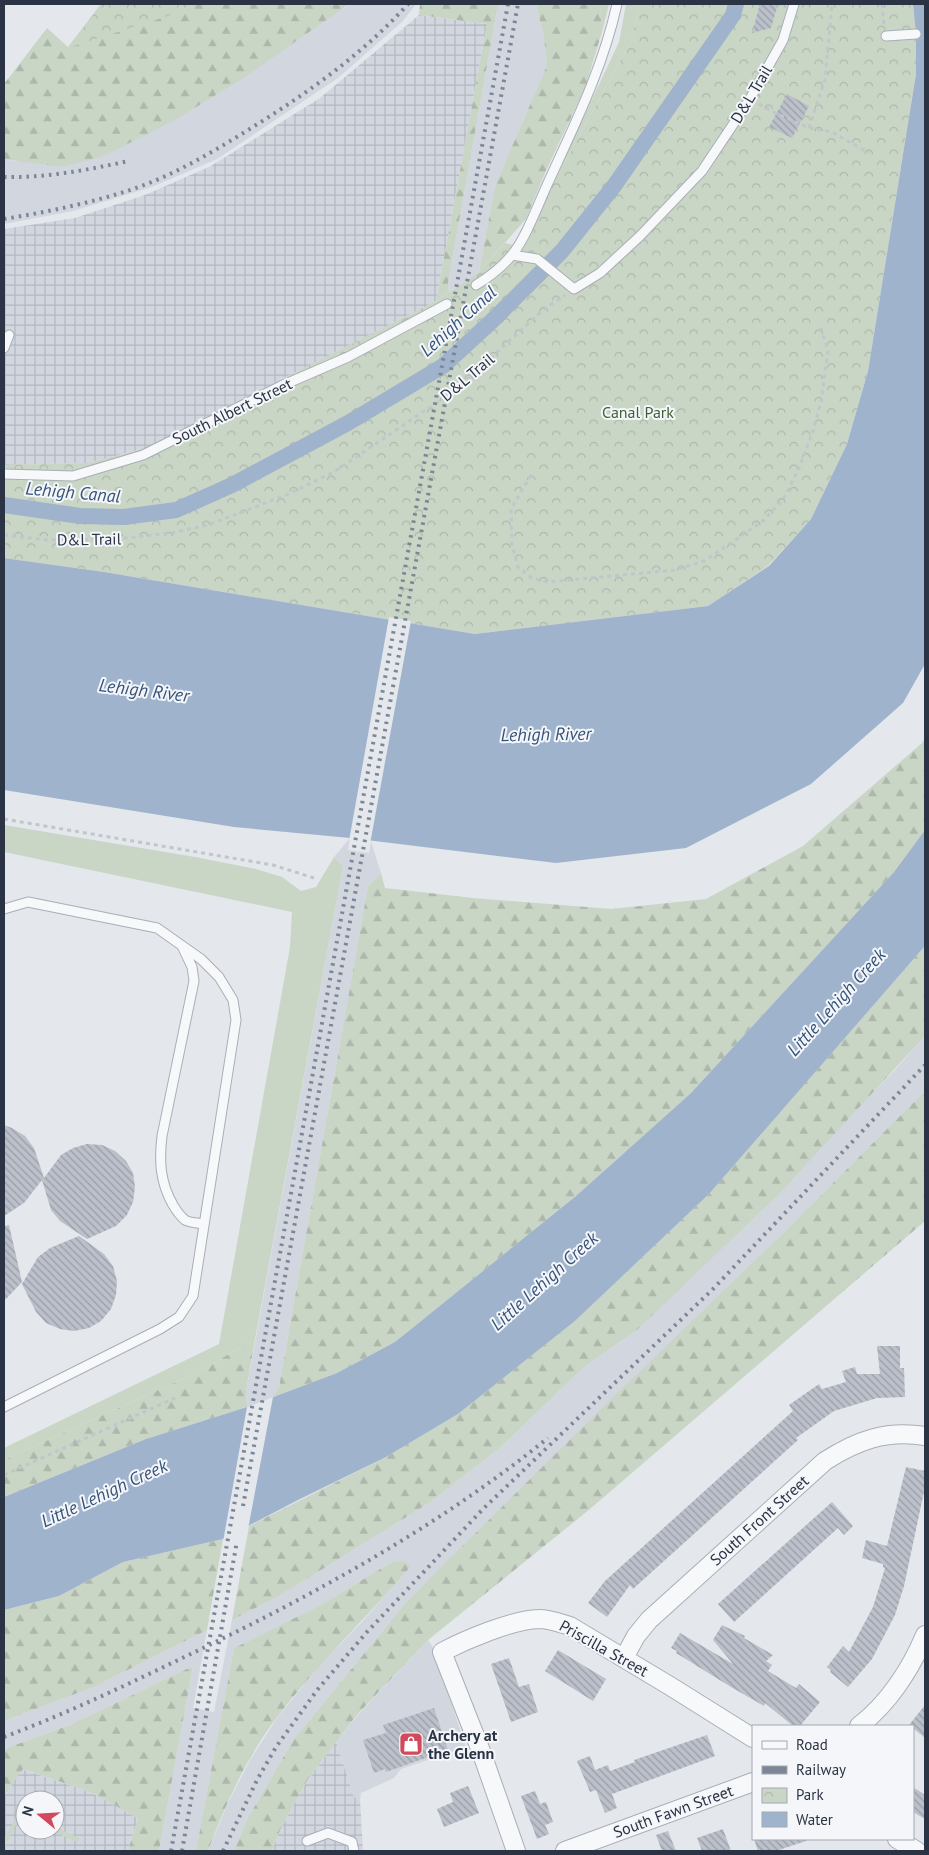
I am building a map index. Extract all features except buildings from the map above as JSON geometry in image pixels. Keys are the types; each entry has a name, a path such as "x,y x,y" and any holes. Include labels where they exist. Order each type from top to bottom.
{"street":[{"name":"South Front Street","path":"624,1658 636,1636 649,1620 825,1461 844,1449 864,1440 889,1434 925,1436"},
{"name":"Priscilla Street","path":"516,1851 481,1751 442,1652 466,1640 525,1621 541,1619 557,1621 570,1626 624,1658 752,1737"},
{"path":"860,1725 881,1705 902,1678 920,1649 925,1636"},
{"name":"South Fawn Street","path":"565,1851 752,1782"},
{"path":"899,1840 916,1851"}],"lane":[{"path":"476,285 495,274 512,255 532,218 591,88 612,27 616,4"},
{"name":"D&L Trail","path":"574,289 600,273 640,236 702,171 750,99 783,40 794,4"},
{"path":"886,36 916,34"},
{"path":"512,255 536,259 574,289"},
{"name":"South Albert Street","path":"4,474 73,476 143,456 281,386 348,357 448,304"},
{"path":"4,348 9,335"},
{"path":"4,909 28,902 157,928 201,959 219,977 233,1000 236,1020 194,1296 179,1317 160,1329 4,1407"},
{"path":"181,944 192,967 194,981 162,1136 159,1156 160,1174 167,1194 178,1213 187,1221 204,1224"},
{"path":"307,1841 328,1833 352,1842 354,1851"}],"path":[{"path":"808,128 825,78 832,4"},
{"path":"882,4 886,36"},
{"path":"772,112 808,128 832,132 869,154"},
{"name":"D&L Trail","path":"4,535 48,540 117,539 171,533 208,525 286,495 334,472 457,389 543,310 574,289"},
{"path":"531,475 511,509 512,545 518,567 532,578 548,582 675,570 704,561 764,521 784,498 799,468 813,431 821,402 828,351 820,324"},
{"path":"4,819 273,865 314,878"},
{"path":"4,1475 174,1398"}],"shaded area":[{"path":"349,4 416,4 403,21 338,78 217,159 152,187 73,211 4,224 4,159 16,161"},
{"path":"498,4 536,4 544,38 547,65 495,186 479,272 449,292 448,283"},
{"path":"419,15 487,24 436,301 146,448 88,463 4,465 4,229 75,218 145,195 211,166 320,98"},
{"path":"350,838 348,850 369,853 371,842 381,873 368,886 279,1387 273,1397 247,1407 246,1391 343,866 334,857"},
{"path":"925,1036 925,1091 776,1240 408,1600 294,1739 249,1816 234,1851 208,1851 228,1803 250,1760 277,1718 321,1664 362,1622 407,1571 392,1562 319,1606 234,1648 196,1851 159,1851 193,1666 70,1725 4,1749 4,1721 96,1686 207,1630 193,1708 214,1712 232,1620 279,1596 429,1503 501,1447 584,1367 637,1330 894,1071"},
{"path":"428,1640 432,1646 466,1747 401,1769 394,1778 361,1793 360,1800 354,1797 336,1742 356,1717"},
{"path":"336,1742 354,1797 360,1800 363,1851 272,1851 280,1830 308,1779"},
{"path":"22,1769 90,1792 138,1818 128,1851 4,1851 4,1796"}],"green space":[{"path":"101,4 349,4 245,77 175,120 104,156 62,167 4,159 4,84 47,28 68,47"},
{"path":"101,4 194,4 168,16 68,48"},
{"path":"420,4 498,4 448,283 449,292 436,301 487,24 419,15"},
{"path":"536,4 600,4 602,32 585,88 545,173 526,219 479,272 495,186 547,65 544,38"},
{"path":"600,4 609,4 602,32"},
{"path":"626,4 640,4 631,41 547,195 619,42"},
{"name":"Canal Park","path":"640,4 913,4 916,34 916,74 868,371 847,444 811,519 768,566 708,606 475,634 104,572 4,558 4,465 88,463 146,448 436,301 479,272 505,243 524,247 547,195 631,41"},
{"path":"925,738 925,830 894,872 691,1093 576,1196 395,1342 337,1373 273,1397 279,1387 368,886 381,873 385,888 473,898 611,909 706,899 803,846 922,743"},
{"path":"4,825 256,869 282,877 301,891 316,887 334,857 343,866 255,1339 198,1372 4,1460 4,1448 219,1344 290,947 292,912 4,852"},
{"path":"925,946 925,1036 779,1194 637,1330 584,1367 501,1447 429,1503 279,1596 232,1620 249,1526 386,1457 458,1414 575,1321 709,1194"},
{"path":"925,1091 925,1221 590,1509 428,1640 356,1716 308,1779 280,1830 272,1851 234,1851 249,1816 294,1739 408,1600 607,1403 776,1240"},
{"path":"255,1339 246,1391 247,1407 146,1439 4,1497 4,1460 198,1372"},
{"path":"223,1539 207,1630 96,1686 4,1721 4,1610 59,1596 123,1562"},
{"path":"403,1561 410,1565 407,1571 293,1697 267,1731 238,1781 208,1851 196,1851 234,1648 319,1606 392,1562"},
{"path":"193,1666 159,1851 128,1851 138,1818 90,1792 23,1769 4,1796 4,1749 70,1725"},
{"path":"15,1820 15,1827 4,1848 4,1838"},
{"path":"65,1832 79,1838 77,1842 65,1837"}],"water":[{"name":"Lehigh River","path":"913,4 925,4 925,664 903,703 811,784 686,848 556,863 350,838 234,827 4,790 4,558 104,572 475,634 708,606 769,566 811,519 847,444 868,371 916,74 916,34"},
{"name":"Little Lehigh Creek","path":"925,830 925,946 709,1194 575,1321 458,1414 386,1457 223,1539 123,1562 59,1596 4,1610 4,1497 146,1439 247,1407 337,1373 395,1342 576,1196 691,1093 894,872"}],"pier":[{"path":"389,617 411,621 370,844 349,841"},
{"path":"273,1397 248,1529 223,1542 247,1407"}],"waterway":[{"name":"Lehigh Canal","path":"4,505 80,516 124,517 176,510 232,485 348,423 443,366 494,319 562,251 614,186 733,15 736,4"}],"railway":[{"path":"4,219 101,199 133,189 192,163 248,130 312,88 372,40 408,4"},
{"path":"171,1851 508,4"},
{"path":"243,1506 518,4"},
{"path":"4,177 51,175 129,161"},
{"path":"223,1851 257,1780 276,1747 318,1689 367,1632 484,1508 713,1289 925,1065"},
{"path":"4,1737 134,1681 274,1613 369,1560 461,1503 548,1438"},
{"path":"182,1851 237,1541"}],"place":[{"name":"Archery at the Glenn","path":"411,1744"}]}
